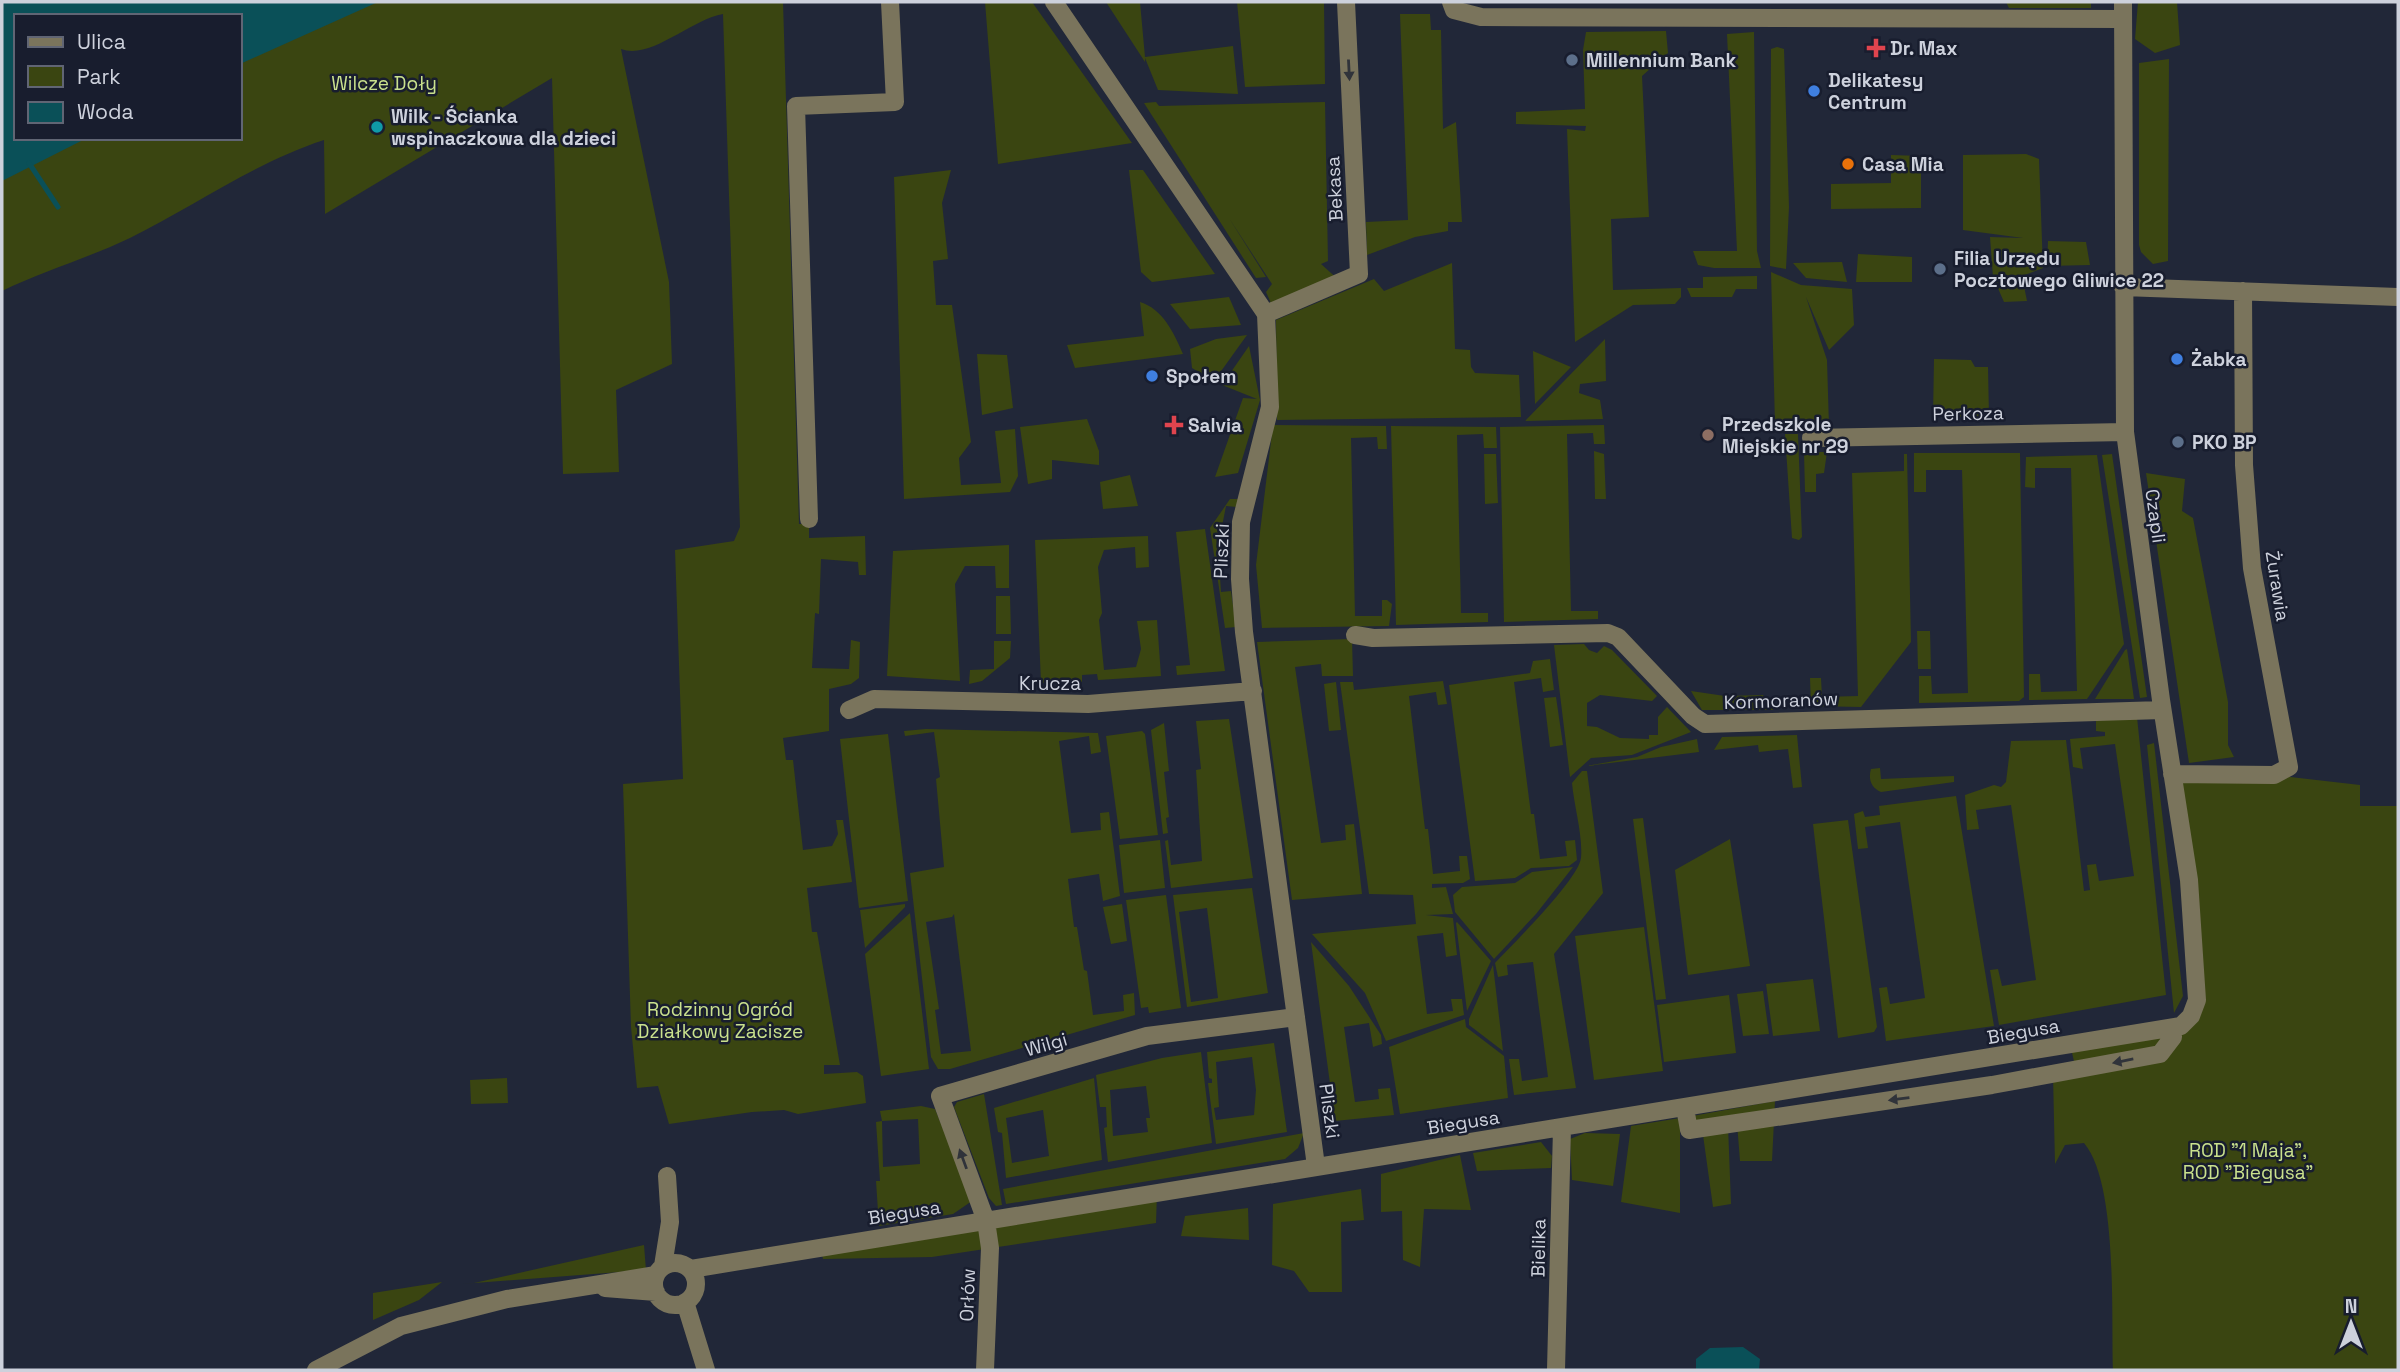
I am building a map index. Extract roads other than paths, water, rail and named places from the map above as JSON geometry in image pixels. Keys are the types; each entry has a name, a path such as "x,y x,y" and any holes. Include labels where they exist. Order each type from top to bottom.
{"street":[{"path":"808,519 796,106 895,103 890,2"},
{"path":"1054,2 1266,314"},
{"name":"Bekasa","path":"1266,314 1360,274 1346,2"},
{"path":"1451,2 1454,10 1481,17 2123,10"},
{"name":"Czapli","path":"1685,1108 1689,1130 1992,1085 2160,1054 2173,1037 2176,1027 2191,1016 2197,1000 2189,880 2162,710 2125,432 2123,10"},
{"path":"2123,287 2398,297"},
{"name":"Żurawia","path":"2172,774 2274,775 2289,767 2252,568 2244,466 2243,291"},
{"name":"Pliszki","path":"1266,314 1270,407 1241,522 1240,579 1316,1166"},
{"name":"Perkoza","path":"1811,438 2125,432"},
{"name":"Kormoranów","path":"1355,635 1373,638 1608,633 1618,638 1693,716 1705,724 2162,710"},
{"name":"Krucza","path":"849,710 874,699 1088,704 1253,691"},
{"name":"Wilgi","path":"986,1221 940,1097 1147,1036 1296,1017"},
{"name":"Biegusa","path":"316,1370 401,1326 507,1299 669,1273 712,1263 753,1259 2176,1027"},
{"name":"Bielika","path":"1556,1370 1562,1128"},
{"path":"667,1176 672,1305 691,1295"},
{"name":"Orłów","path":"985,1370 990,1248 986,1221"},
{"name":"Biegusa","path":"691,1295 714,1276 753,1259"},
{"path":"669,1273 691,1295 706,1370"}],"water":[{"path":"2,2 378,2 242,63 242,14 14,14 14,140 83,140 2,181"},
{"path":"1743,1347 1760,1359 1759,1370 1696,1370 1696,1359 1710,1348"}],"waterway":[{"path":"29,163 58,207"}],"place":[{"name":"Dr. Max","path":"1876,48"},
{"name":"Millennium Bank","path":"1572,60"},
{"name":"Delikatesy Centrum","path":"1814,91"},
{"name":"Wilk - Ścianka wspinaczkowa dla dzieci","path":"377,127"},
{"name":"Casa Mia","path":"1848,164"},
{"name":"Filia Urzędu Pocztowego Gliwice 22","path":"1940,269"},
{"name":"Żabka","path":"2177,359"},
{"name":"Społem","path":"1152,376"},
{"name":"Salvia","path":"1174,425"},
{"name":"Przedszkole Miejskie nr 29","path":"1708,435"},
{"name":"PKO BP","path":"2178,442"}],"park label":[{"name":"Wilcze Doły","path":"384,83"},
{"name":"Rodzinny Ogród Działkowy Zacisze","path":"720,1020"},
{"name":"ROD \"1 Maja\", ROD \"Biegusa\"","path":"2248,1161"}]}
